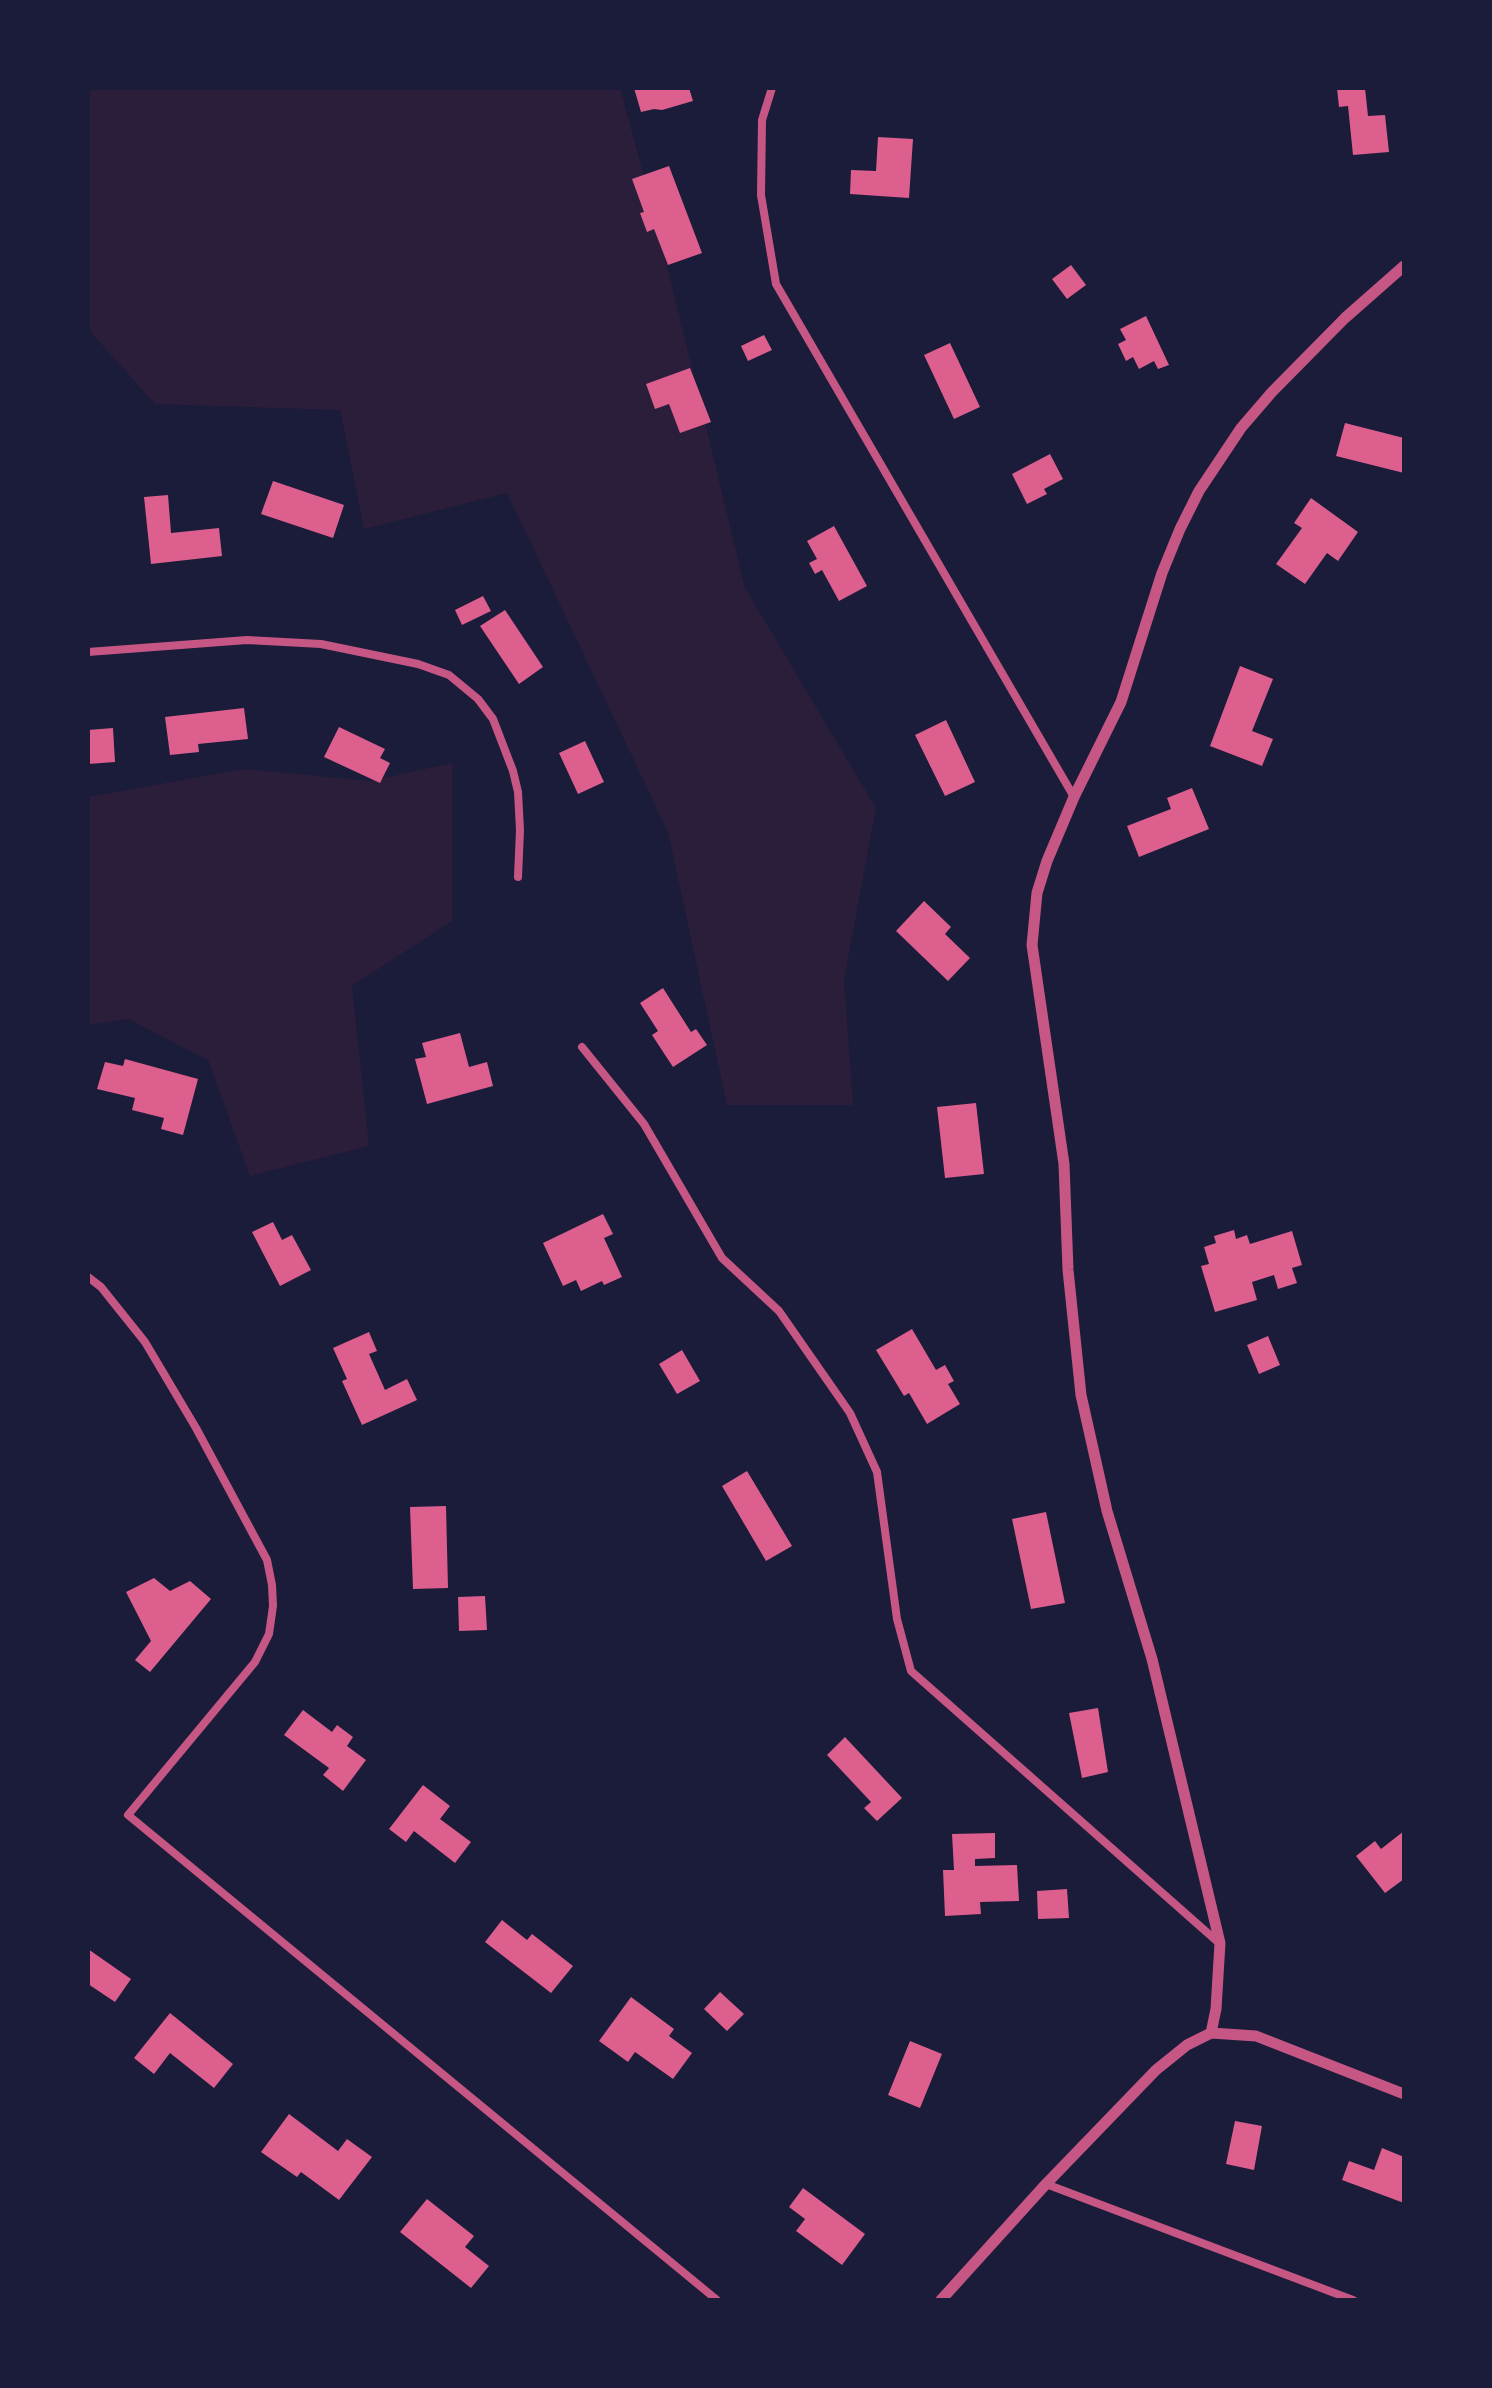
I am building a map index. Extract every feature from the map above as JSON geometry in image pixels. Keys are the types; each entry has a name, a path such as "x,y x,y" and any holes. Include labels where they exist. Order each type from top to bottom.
{"street":[{"path":"772,88 762,120 761,195 776,284 1074,797"},
{"path":"1211,2033 1216,2009 1220,1943 1152,1659 1107,1511 1081,1395 1068,1270 1064,1164 1032,945 1037,893 1074,797 1121,702 1162,573 1199,491 1241,428 1272,392 1345,318 1404,266"},
{"path":"88,652 247,640 321,644 418,664 449,675 478,699 493,719 513,771 520,830 518,877"},
{"path":"582,1047 644,1124 722,1258 779,1311 850,1413 877,1472 897,1619 911,1671 1220,1943"},
{"path":"88,1277 101,1287 145,1342 196,1428 267,1560 272,1585 269,1634 255,1662 128,1815 717,2300"},
{"path":"941,2300 1046,2184 1156,2070 1187,2045 1211,2033 1256,2036 1404,2094"},
{"path":"1046,2184 1353,2300"}],"shaded area":[{"path":"88,88 620,88 656,220 745,588 876,808 844,980 853,1105 727,1105 668,832 507,493 364,529 340,410 155,404 88,329"},
{"path":"452,763 452,921 352,986 369,1146 250,1176 208,1060 128,1019 88,1025 88,797 244,769 370,781"}],"building":[{"path":"634,88 689,88 693,101 641,112"},
{"path":"1337,88 1365,88 1368,116 1385,115 1389,152 1353,155 1348,106 1339,107"},
{"path":"878,137 913,139 909,198 850,194 851,170 876,171"},
{"path":"669,166 702,253 668,265 654,229 647,232 640,213 644,212 632,179"},
{"path":"1071,265 1086,285 1067,299 1052,279"},
{"path":"1146,316 1169,365 1158,369 1154,361 1139,369 1133,357 1126,361 1118,344 1126,340 1120,329"},
{"path":"764,335 772,350 748,361 741,346"},
{"path":"950,343 980,407 954,419 924,355"},
{"path":"690,368 711,422 680,433 669,404 655,409 646,384"},
{"path":"1345,423 1404,438 1404,473 1336,456"},
{"path":"1050,454 1063,479 1044,489 1047,494 1027,504 1012,474"},
{"path":"273,481 344,505 333,538 261,514"},
{"path":"168,495 171,533 219,528 222,556 151,564 144,497"},
{"path":"1311,498 1358,532 1338,561 1327,553 1305,584 1276,564 1302,528 1294,523"},
{"path":"834,526 867,586 839,601 822,570 815,574 809,563 817,559 807,541"},
{"path":"483,596 491,611 462,625 455,610"},
{"path":"505,610 543,667 519,684 480,626"},
{"path":"1240,666 1273,679 1252,731 1273,739 1262,766 1210,746"},
{"path":"244,708 248,739 198,744 199,752 170,755 165,717"},
{"path":"946,720 975,782 945,796 915,735"},
{"path":"339,727 385,749 380,758 390,763 380,783 324,757"},
{"path":"113,728 115,762 88,764 88,730"},
{"path":"585,741 604,782 578,794 559,753"},
{"path":"1192,788 1209,829 1139,857 1127,826 1171,809 1167,798"},
{"path":"924,901 951,927 945,934 970,958 948,981 896,931"},
{"path":"663,988 691,1032 696,1029 707,1045 673,1067 652,1035 658,1031 640,1003"},
{"path":"460,1033 469,1067 487,1062 493,1086 427,1104 415,1059 426,1057 422,1043"},
{"path":"125,1059 198,1079 183,1135 161,1129 164,1118 132,1110 135,1098 97,1089 105,1062 123,1066"},
{"path":"976,1103 984,1174 945,1178 937,1107"},
{"path":"603,1214 613,1234 604,1238 622,1277 604,1285 602,1281 581,1291 576,1280 563,1286 543,1243"},
{"path":"273,1222 282,1240 292,1235 311,1270 280,1286 252,1232"},
{"path":"1234,1230 1236,1239 1247,1235 1250,1244 1292,1231 1302,1265 1292,1268 1297,1283 1278,1289 1274,1275 1252,1282 1257,1300 1215,1312 1201,1266 1209,1264 1204,1247 1216,1243 1214,1236"},
{"path":"912,1329 936,1370 945,1365 954,1381 948,1384 960,1404 927,1424 909,1393 904,1396 876,1350"},
{"path":"369,1332 377,1351 369,1354 385,1390 407,1379 417,1400 362,1425 342,1381 347,1379 333,1348"},
{"path":"1268,1336 1280,1365 1259,1374 1247,1345"},
{"path":"682,1350 700,1381 677,1394 659,1364"},
{"path":"747,1471 792,1546 766,1561 722,1486"},
{"path":"446,1506 448,1588 413,1589 410,1507"},
{"path":"1046,1512 1065,1603 1031,1609 1012,1519"},
{"path":"154,1578 170,1591 190,1581 211,1599 150,1672 135,1660 151,1641 126,1592"},
{"path":"485,1596 487,1630 459,1631 458,1597"},
{"path":"1098,1708 1108,1772 1082,1778 1069,1713"},
{"path":"303,1710 332,1732 337,1725 353,1737 347,1746 366,1760 343,1791 323,1775 329,1768 284,1735"},
{"path":"845,1737 902,1798 877,1821 864,1808 871,1802 827,1755"},
{"path":"423,1785 450,1806 440,1819 471,1842 455,1863 414,1831 406,1842 389,1829"},
{"path":"1404,1831 1404,1879 1385,1893 1356,1856 1375,1841 1381,1849"},
{"path":"995,1833 995,1858 975,1859 975,1866 1017,1865 1019,1901 980,1902 981,1914 945,1916 943,1870 954,1870 952,1834"},
{"path":"1067,1889 1069,1918 1038,1919 1037,1891"},
{"path":"502,1920 527,1940 532,1934 573,1966 551,1993 485,1942"},
{"path":"88,1949 131,1979 115,2002 88,1984"},
{"path":"720,1992 744,2014 727,2031 704,2009"},
{"path":"631,1997 674,2029 669,2036 692,2053 673,2079 635,2052 628,2062 599,2041"},
{"path":"170,2013 233,2064 214,2088 170,2053 154,2074 134,2058"},
{"path":"910,2041 942,2054 920,2108 888,2095"},
{"path":"289,2114 338,2151 347,2139 372,2157 339,2200 301,2172 297,2177 261,2152"},
{"path":"1235,2121 1262,2126 1254,2170 1226,2164"},
{"path":"1382,2148 1404,2157 1404,2203 1342,2180 1349,2161 1374,2170"},
{"path":"803,2188 865,2234 842,2265 796,2231 805,2219 789,2207"},
{"path":"427,2199 474,2236 465,2247 489,2266 471,2288 400,2232"}]}
